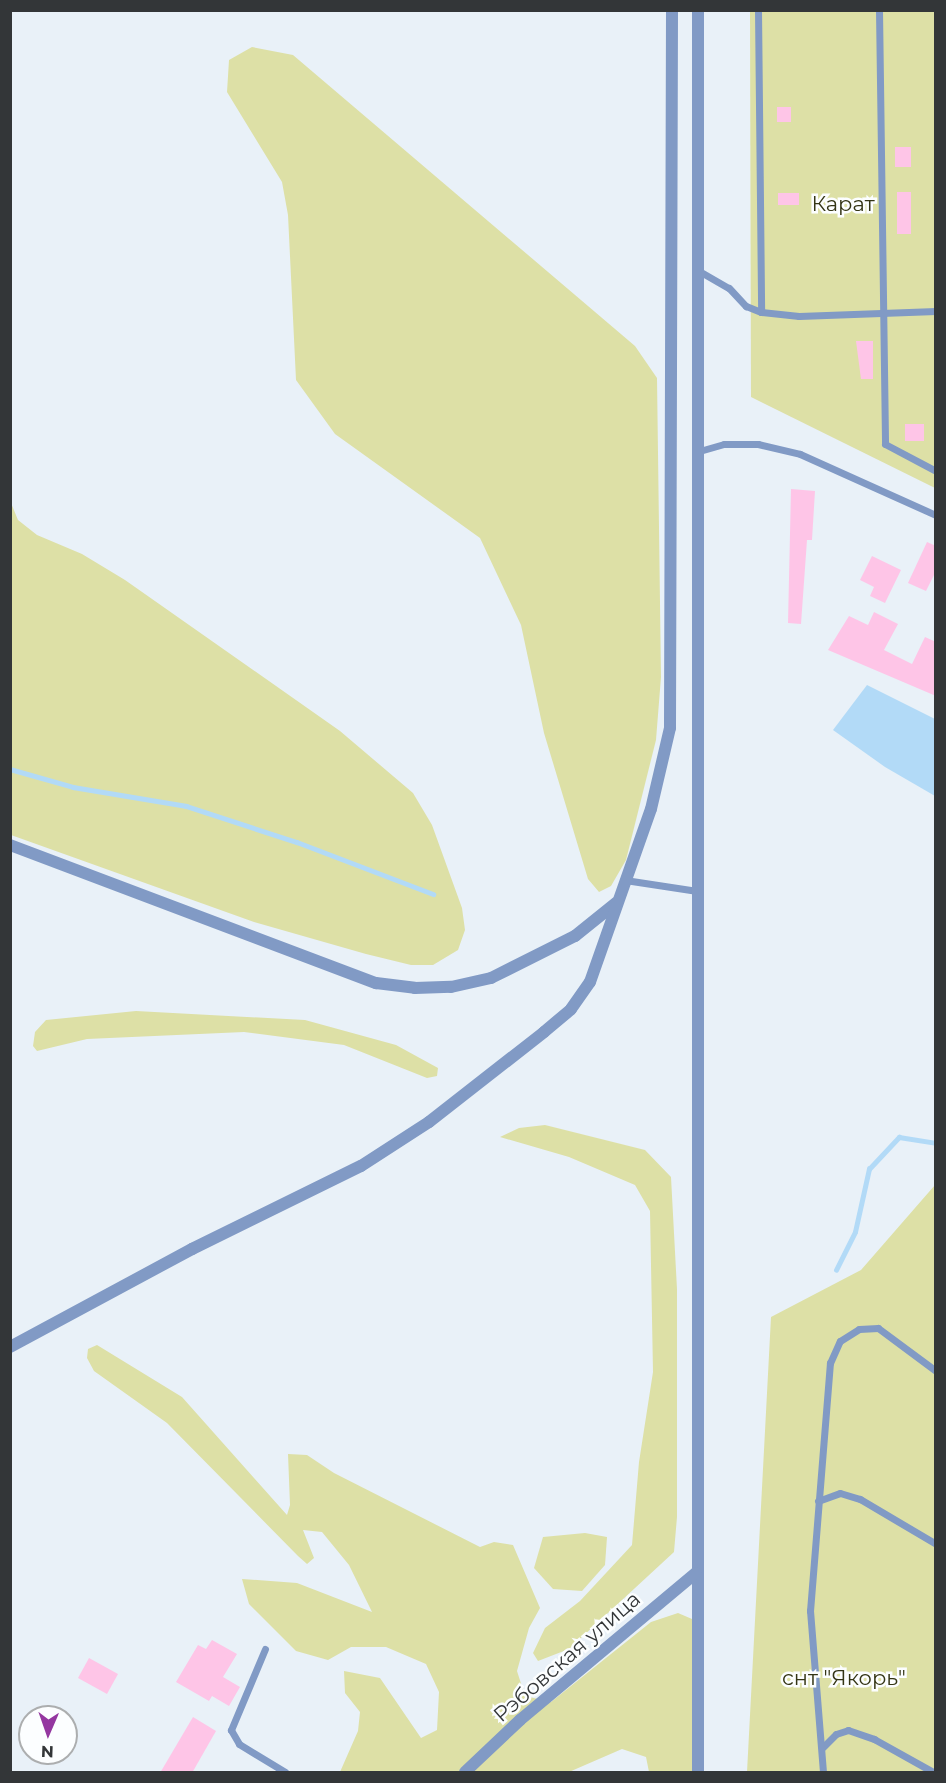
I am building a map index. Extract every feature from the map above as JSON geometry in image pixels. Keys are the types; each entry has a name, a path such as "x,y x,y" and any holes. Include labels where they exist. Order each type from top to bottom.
{"street":[{"path":"10,1347 192,1250 362,1166 429,1122 571,1009 594,974 616,903 651,809 670,728 672,10"},
{"path":"698,10 699,271 696,452 698,1773"},
{"path":"10,845 376,982 415,988 451,987 491,978 575,936 616,903"},
{"name":"Рэбовская улица","path":"465,1773 520,1720 696,1573"}],"lane":[{"path":"758,10 761,312"},
{"path":"879,10 885,444 936,471"},
{"path":"699,271 729,288 746,306 761,312 799,316 936,311"},
{"path":"696,452 724,444 758,444 800,454 936,515"},
{"path":"625,880 697,891"},
{"path":"823,1773 823,1747 810,1611 826,1387 830,1363 840,1341 859,1329 878,1328 936,1371"},
{"path":"818,1501 840,1493 860,1498 936,1544"},
{"path":"265,1649 231,1730 239,1744 285,1773"},
{"path":"823,1747 836,1734 848,1730 874,1739 933,1773"}],"green space":[{"name":"Карат","path":"750,11 935,11 935,488 751,397"},
{"path":"252,47 293,55 635,346 657,378 661,677 656,740 626,860 611,886 599,892 588,879 544,733 521,625 480,538 335,434 296,380 288,215 282,182 227,92 229,60"},
{"path":"11,503 18,520 37,535 82,554 125,580 340,731 413,793 432,825 462,908 465,930 458,950 433,965 411,965 366,954 254,922 11,835"},
{"path":"136,1011 305,1020 396,1045 438,1068 437,1076 427,1078 344,1045 244,1032 87,1039 37,1051 33,1046 35,1032 46,1020"},
{"path":"545,1125 645,1150 671,1177 677,1289 677,1517 674,1552 569,1649 538,1661 533,1653 545,1628 580,1601 632,1545 639,1462 653,1372 650,1211 635,1185 569,1157 500,1137 519,1128"},
{"name":"снт \"Якорь\"","path":"935,1185 935,1772 747,1772 771,1317 861,1270"},
{"path":"97,1345 182,1397 287,1515 290,1505 288,1454 307,1455 334,1473 480,1547 494,1542 513,1545 540,1608 529,1628 517,1671 525,1696 551,1702 651,1622 678,1613 692,1619 694,1772 649,1772 646,1757 622,1749 569,1772 340,1772 358,1731 360,1712 345,1693 344,1671 380,1678 421,1738 437,1730 439,1692 426,1664 386,1647 351,1647 328,1660 296,1651 249,1604 242,1579 297,1583 372,1612 349,1565 322,1532 303,1530 314,1558 307,1564 167,1423 94,1371 87,1358 88,1349"},
{"path":"585,1533 607,1537 605,1565 582,1591 553,1589 534,1568 543,1537"}],"water":[{"path":"867,685 935,719 935,796 885,767 833,730"}],"building":[{"path":"777,107 791,107 791,122 777,122"},
{"path":"895,147 911,147 911,167 895,167"},
{"path":"897,192 911,192 911,234 897,234"},
{"path":"778,193 799,193 799,205 778,205"},
{"path":"856,341 873,341 873,379 861,379"},
{"path":"905,424 924,424 924,441 905,441"},
{"path":"791,489 815,491 812,540 807,540 801,624 788,623"},
{"path":"927,542 936,546 936,571 926,591 908,583"},
{"path":"872,556 901,570 885,603 870,596 874,587 860,580"},
{"path":"874,612 898,624 884,650 912,664 925,637 936,642 936,696 828,650 849,616 868,625"},
{"path":"212,1640 237,1654 223,1677 240,1687 229,1706 212,1696 209,1701 176,1682 198,1645 206,1649"},
{"path":"89,1658 118,1674 107,1694 78,1678"},
{"path":"193,1717 216,1731 192,1773 160,1773"}],"waterway":[{"path":"10,769 73,787 186,806 297,842 433,894"},
{"path":"836,1270 855,1232 869,1169 899,1137 936,1143"}]}
